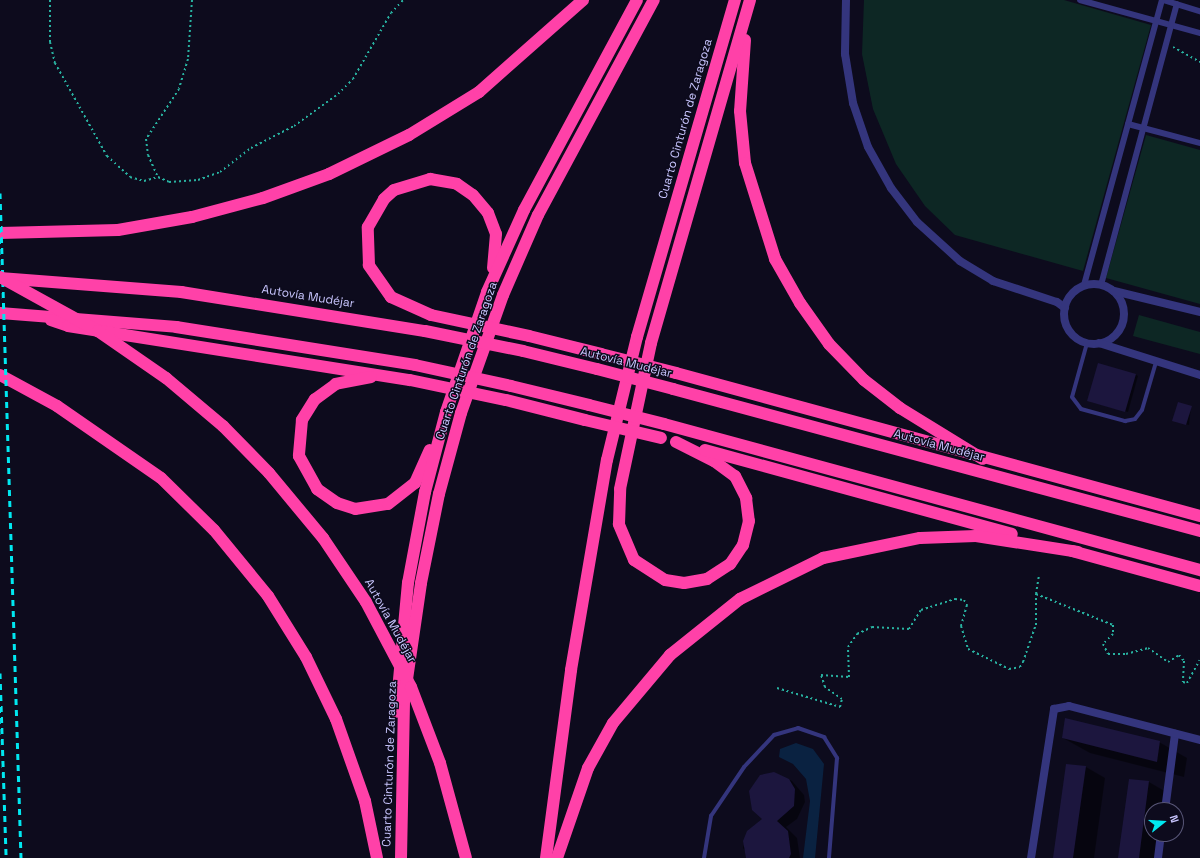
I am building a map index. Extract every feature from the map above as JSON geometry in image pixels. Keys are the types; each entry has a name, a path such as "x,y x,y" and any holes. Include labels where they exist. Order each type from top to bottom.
{"highway":[{"path":"0,233 118,230 185,219 263,198 329,174 409,135 479,92 583,0"},
{"path":"487,292 569,122 637,0"},
{"name":"Cuarto Cinturón de Zaragoza","path":"401,858 400,814 404,700 421,583 439,494 461,413 503,295 538,215 654,0"},
{"name":"Cuarto Cinturón de Zaragoza","path":"546,858 571,670 608,460 637,337 735,0"},
{"path":"751,0 741,67 740,111 745,162 775,259 800,303 829,344 864,380 900,408 983,459"},
{"path":"676,442 714,460 735,476 746,498 749,514 744,545 730,564 707,579 684,583 661,578 634,560 619,524 620,489 651,343 751,0"},
{"path":"400,814 396,700 408,583 425,492 446,412 487,292 497,245 493,224 482,204 466,189 444,180 430,178 406,184 384,199 374,214 367,232 366,253 382,288 403,305 431,315 529,336 676,373 983,459 1200,516"},
{"name":"Autovía Mudéjar","path":"0,277 181,292 425,331 523,351 673,389 1200,531"},
{"name":"Autovía Mudéjar","path":"0,277 98,331 166,378 223,426 269,473 323,538 366,602 411,687 440,763 466,858"},
{"path":"0,313 176,327 415,365 511,386 664,424 1200,570"},
{"path":"37,315 68,326 390,376 506,400 676,442 1200,586"},
{"path":"0,375 69,414 161,478 214,530 268,596 306,657 336,719 365,801 377,858"},
{"path":"390,376 364,377 336,384 307,410 299,431 299,456 310,481 326,498 355,509 378,508 399,499 415,483 446,412"},
{"path":"557,858 588,768 613,723 670,655 740,599 823,558 920,538 976,536 1078,552"}],"street":[{"path":"846,0 845,54 853,103 868,146 895,194 933,239 960,261 1003,286 1057,302 1065,308"},
{"path":"1080,0 1200,33"},
{"path":"1084,285 1163,0 1200,11"},
{"path":"1101,284 1144,128 1169,45 1171,25 1177,4"},
{"path":"1128,124 1200,144"},
{"path":"1200,312 1114,291 1101,284 1084,285 1073,292 1065,308 1070,330 1087,343 1099,343 1200,375"},
{"path":"1099,343 1112,337 1122,326 1124,311 1114,291"},
{"path":"1031,858 1054,709 1069,706 1200,740"},
{"path":"1166,802 1175,734"},
{"path":"1158,858 1160,842"}],"lane":[{"path":"1087,343 1072,397 1081,409 1125,421 1135,419 1142,410 1156,362"},
{"path":"704,858 711,816 744,767 774,735 798,728 824,737 837,758 828,858"}],"path":[{"path":"50,0 50,42 55,63 107,156 130,177 144,181 158,177 170,182 198,180 220,172 251,148 294,126 353,78 391,13 403,0"},
{"path":"158,177 148,155 146,139 179,89 188,59 192,0"},
{"path":"1169,45 1200,62"},
{"path":"777,688 840,707 842,698 824,687 820,675 850,677 848,647 857,634 872,627 909,629 921,610 955,599 964,600 967,604 961,626 968,649 1009,669 1020,667 1036,625 1036,594 1039,575"},
{"path":"1036,594 1113,625 1113,634 1103,644 1108,654 1126,654 1148,648 1168,662 1179,655 1184,661 1183,682 1187,683 1200,660"}],"green space":[{"path":"864,0 1064,0 1151,25 1083,271 955,235 925,206 896,164 873,109 862,54"},
{"path":"1146,135 1200,150 1200,304 1106,278"},
{"path":"1139,315 1200,332 1200,354 1133,336"}],"water":[{"path":"796,743 813,749 824,764 815,858 803,858 810,801 806,779 793,764 779,757 780,749"}],"building":[{"path":"1098,363 1136,374 1125,412 1087,401"},
{"path":"1178,402 1192,406 1186,425 1172,421"},
{"path":"1065,718 1160,741 1157,762 1062,738"},
{"path":"1066,764 1086,766 1073,858 1053,858"},
{"path":"774,772 789,779 795,789 794,806 777,821 788,831 791,854 789,858 746,858 743,841 747,831 762,819 752,810 749,791 760,775"},
{"path":"1129,779 1149,781 1146,802 1144,802 1144,820 1139,858 1118,858"}],"railway":[{"path":"0,193 21,858"},
{"path":"0,673 6,858"}]}
